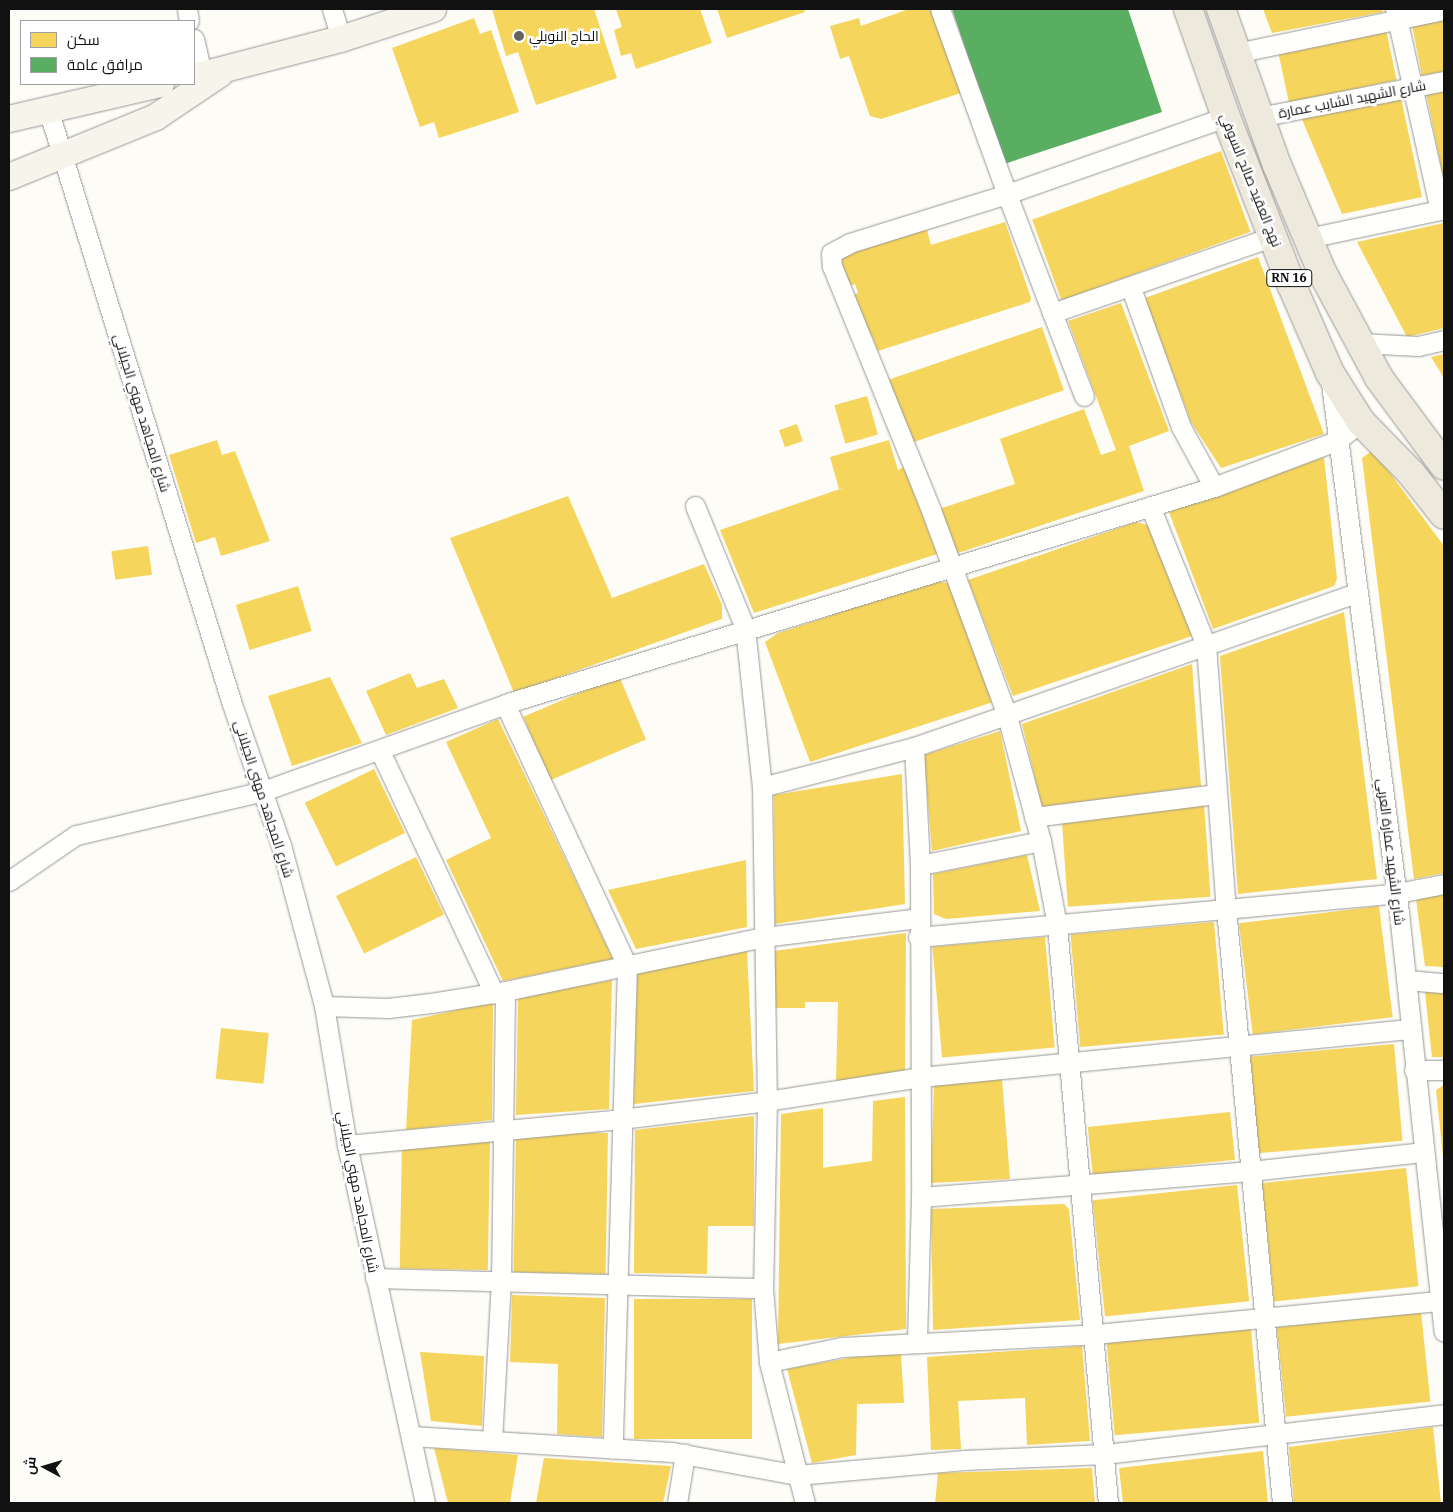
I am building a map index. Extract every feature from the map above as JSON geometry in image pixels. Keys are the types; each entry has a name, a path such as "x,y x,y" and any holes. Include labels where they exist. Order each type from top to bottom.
{"main road":[{"path":"195,84 207,74 341,39 433,9"},
{"name":"نهج العقيد صالح السوفي","path":"1188,9 1226,117 1274,236 1295,294 1330,373 1361,422 1411,473 1444,515"},
{"name":"RN 16","path":"1221,9 1259,117 1308,238 1359,343 1379,378 1443,464"},
{"path":"9,119 157,85"},
{"path":"9,177 156,117 194,85"},
{"path":"1330,373 1338,358 1359,343"},
{"path":"1361,422 1379,378"}],"street":[{"path":"332,9 341,39"},
{"path":"940,9 1007,194 1084,396"},
{"path":"1236,53 1396,14 1444,10"},
{"path":"1308,238 1442,210 1396,14"},
{"path":"195,42 207,74"},
{"name":"شارع الشهيد الشايب عمارة","path":"1259,117 1444,81"},
{"name":"شارع المجاهد مهني الجيلاني","path":"48,109 231,701 281,845 324,1006 347,1145 425,1503"},
{"path":"1108,1503 1096,1334 1079,1186 1057,924 1041,841 1007,716 953,568 832,266 831,253 850,243 1007,194 1226,117"},
{"path":"1052,313 1131,288 1274,236"},
{"path":"1131,288 1181,427 1214,487"},
{"path":"1359,343 1418,346 1444,340"},
{"name":"شارع الشهيد عمارة العربي","path":"1330,373 1336,441 1397,893 1407,980 1414,1070 1441,1289 1444,1332"},
{"path":"9,880 76,835 263,791 380,751 505,704 746,628 953,568 1214,487 1336,441 1361,422"},
{"path":"695,506 746,628 762,787 767,1101 763,1288 770,1362 805,1503"},
{"path":"1150,506 1206,645 1226,909 1266,1316 1282,1503"},
{"path":"762,787 914,747 1357,593"},
{"path":"505,704 627,966 621,1119 613,1449"},
{"path":"914,747 920,865 918,937 920,1197 917,1341"},
{"path":"380,751 499,992 504,1130 501,1282 492,1441"},
{"path":"1034,817 1216,794"},
{"path":"920,865 1041,841"},
{"path":"918,937 1397,893 1444,884"},
{"path":"324,1006 388,1008 499,992 764,938 919,918"},
{"path":"1407,980 1444,983"},
{"path":"347,1145 621,1119 767,1101 920,1076 1239,1047 1410,1028"},
{"path":"1414,1070 1444,1070"},
{"path":"920,1197 1251,1171 1424,1152"},
{"path":"375,1278 763,1288"},
{"path":"770,1362 842,1347 917,1341 1096,1334 1266,1316 1441,1289"},
{"path":"411,1436 685,1454 797,1475 964,1460 1105,1454 1444,1414"},
{"path":"677,1503 685,1454"}],"building: سكن":[{"path":"492,9 594,9 617,78 536,105 518,52 506,56"},
{"path":"616,9 700,9 712,43 636,69 631,53 621,56 614,30 622,27"},
{"path":"717,9 804,9 805,12 727,38"},
{"path":"909,9 928,9 934,12 964,92 881,119 870,116 849,56 840,59 830,26 859,18 861,26"},
{"path":"1004,9 1048,9 1075,90 1036,104"},
{"path":"1263,9 1382,9 1383,12 1272,33"},
{"path":"474,18 480,34 491,30 519,112 439,138 434,122 420,127 392,48"},
{"path":"1444,18 1444,71 1422,76 1412,25"},
{"path":"1386,30 1397,80 1289,103 1278,53"},
{"path":"1129,58 1135,77 1094,90 1088,71"},
{"path":"1022,79 1045,141 1007,155 984,93"},
{"path":"1444,89 1444,176 1443,176 1426,92"},
{"path":"1401,98 1422,197 1342,214 1301,117"},
{"path":"1221,151 1250,232 1062,301 1032,220"},
{"path":"1005,222 1031,298 1030,302 878,351 872,336 865,338 853,295 858,293 855,284 845,287 835,252 926,226 931,245"},
{"path":"1444,223 1444,328 1407,337 1357,242"},
{"path":"1258,257 1324,434 1221,468 1191,422 1145,298"},
{"path":"1121,303 1169,431 1129,446 1144,491 955,554 939,509 1015,484 1000,439 1084,409 1101,455 1116,450 1068,321"},
{"path":"1042,327 1064,390 910,443 888,380"},
{"path":"1444,354 1444,378 1431,357"},
{"path":"867,396 878,434 845,444 834,405"},
{"path":"797,424 803,441 785,447 779,430"},
{"path":"217,440 222,455 235,451 270,541 221,556 215,537 196,543 169,455"},
{"path":"889,440 898,470 904,467 937,554 754,613 720,530 846,487 839,489 830,457"},
{"path":"1373,450 1444,546 1444,873 1414,879 1362,458"},
{"path":"1324,457 1337,579 1334,586 1213,629 1169,512"},
{"path":"568,496 612,598 704,564 722,605 722,619 514,693 450,538"},
{"path":"1136,522 1148,525 1192,636 1013,696 968,580"},
{"path":"148,546 152,575 115,580 111,551"},
{"path":"935,581 948,583 993,702 810,762 765,642 778,633 833,615 832,610 866,600 867,603"},
{"path":"298,586 312,631 250,650 236,605"},
{"path":"1344,612 1377,879 1238,894 1220,656"},
{"path":"1192,664 1201,786 1042,807 1022,724"},
{"path":"410,673 417,688 444,679 458,708 386,735 366,691"},
{"path":"619,676 646,740 550,780 523,717"},
{"path":"330,677 362,743 292,766 268,696"},
{"path":"498,719 613,959 503,981 446,860 491,838 446,742"},
{"path":"1000,731 1021,831 932,851 924,755"},
{"path":"374,769 405,833 336,867 305,803"},
{"path":"902,774 905,904 775,924 774,795"},
{"path":"1204,803 1211,897 1068,907 1061,813"},
{"path":"1027,855 1040,911 946,919 934,914 933,874"},
{"path":"416,857 444,915 364,954 336,896"},
{"path":"746,860 747,927 636,949 608,890"},
{"path":"1444,894 1444,967 1425,966 1416,899"},
{"path":"1379,906 1393,1017 1253,1034 1239,923"},
{"path":"1214,922 1224,1035 1080,1047 1071,935"},
{"path":"906,933 905,1073 836,1082 838,1002 805,1002 805,1008 774,1008 774,951"},
{"path":"1045,937 1055,1048 942,1057 932,947"},
{"path":"747,951 754,1091 634,1104 637,973"},
{"path":"612,980 609,1109 516,1115 518,997"},
{"path":"1425,992 1444,993 1444,1057 1432,1057"},
{"path":"493,1002 492,1120 406,1130 412,1020"},
{"path":"221,1028 269,1033 263,1084 216,1079"},
{"path":"1394,1044 1402,1141 1258,1153 1250,1057"},
{"path":"1002,1079 1010,1179 931,1183 934,1083"},
{"path":"1444,1085 1444,1156 1443,1156 1436,1090"},
{"path":"905,1097 906,1329 778,1344 781,1114 823,1108 823,1168 872,1161 873,1101"},
{"path":"1230,1112 1235,1160 1093,1175 1088,1127"},
{"path":"754,1116 754,1226 708,1226 707,1274 634,1273 635,1130"},
{"path":"516,1131 608,1133 606,1274 514,1272"},
{"path":"402,1140 490,1142 488,1270 400,1268"},
{"path":"1406,1168 1418,1286 1274,1302 1262,1183"},
{"path":"1237,1185 1249,1301 1105,1317 1093,1200"},
{"path":"1064,1204 1069,1209 1080,1320 933,1330 931,1209"},
{"path":"512,1295 605,1298 602,1437 557,1434 558,1364 510,1362"},
{"path":"634,1299 752,1299 752,1439 634,1439"},
{"path":"1421,1312 1430,1402 1286,1417 1277,1327"},
{"path":"1251,1329 1259,1423 1115,1435 1107,1342"},
{"path":"1082,1346 1090,1441 1027,1445 1025,1398 958,1401 961,1449 931,1450 927,1357"},
{"path":"420,1352 484,1356 482,1426 431,1421"},
{"path":"901,1354 904,1403 857,1404 856,1455 812,1463 787,1369 854,1357"},
{"path":"1433,1427 1441,1503 1294,1503 1289,1447"},
{"path":"434,1448 518,1455 510,1503 448,1503"},
{"path":"1263,1451 1268,1503 1123,1503 1119,1468"},
{"path":"544,1458 671,1466 663,1503 536,1503"},
{"path":"1092,1468 1095,1503 935,1503 938,1473"}],"building: مرافق عامة":[{"path":"952,9 1128,9 1162,112 1004,164"}],"place":[{"name":"الحاج النوبلي","path":"519,36"}]}
